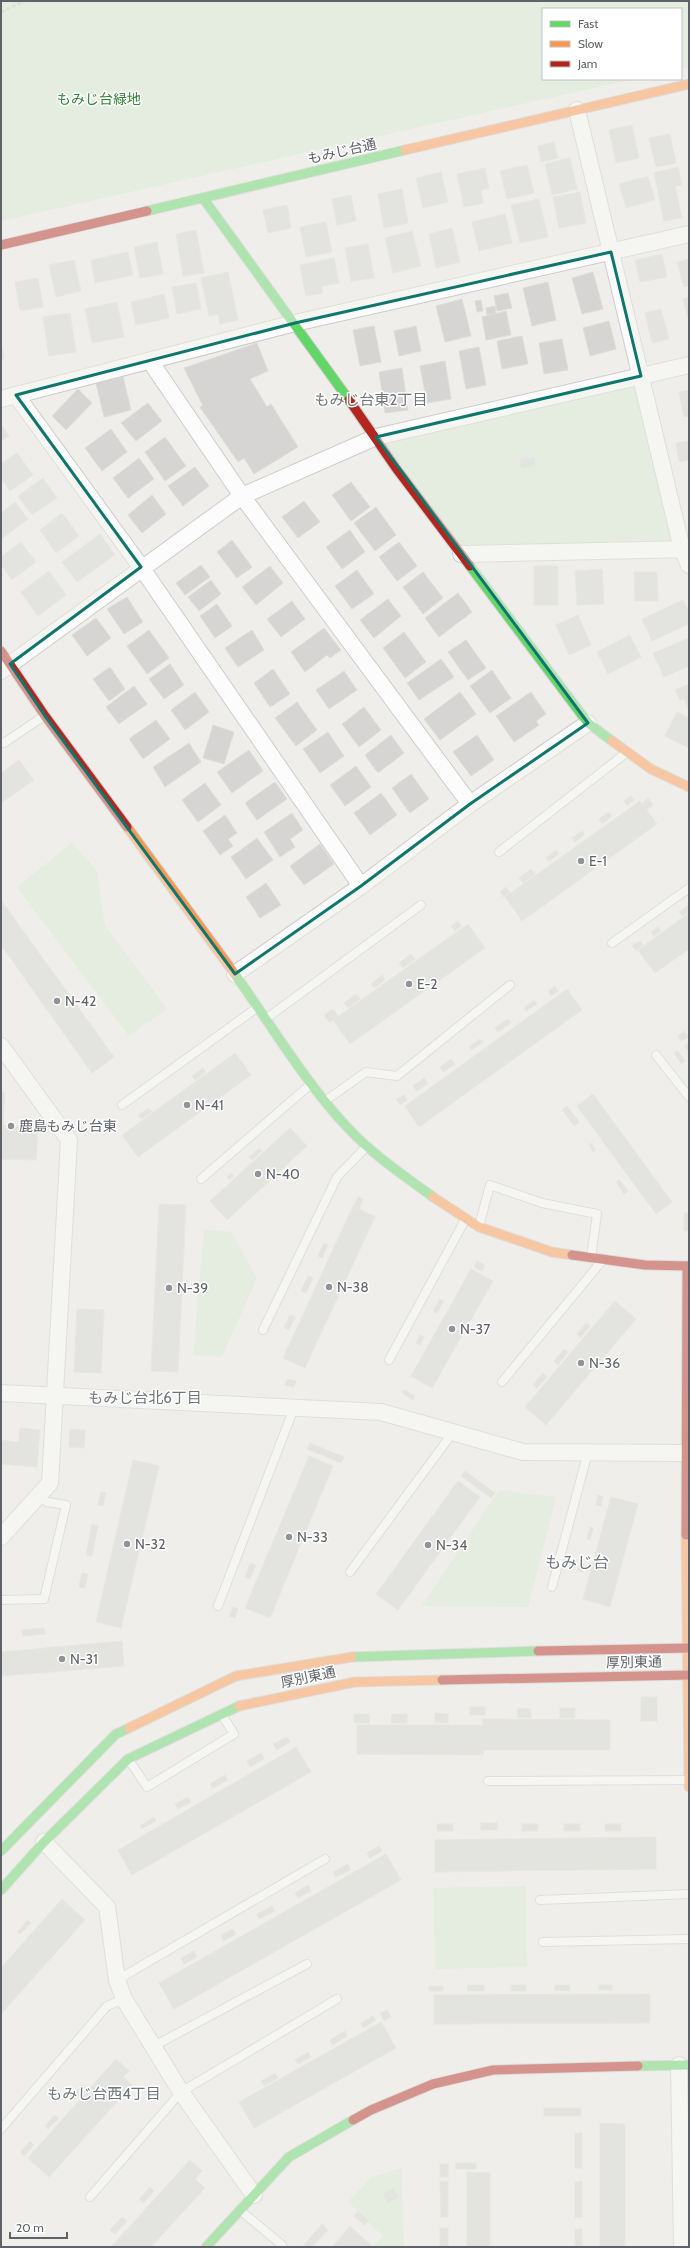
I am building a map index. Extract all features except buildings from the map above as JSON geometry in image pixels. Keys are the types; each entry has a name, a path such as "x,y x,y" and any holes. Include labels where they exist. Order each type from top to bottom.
{"street":[{"name":"もみじ台通","path":"1,245 689,84"},
{"path":"577,110 641,376 689,565"},
{"path":"203,198 295,323 376,437 396,468 588,723 651,769 689,787"},
{"path":"361,886 141,567 9,397 295,323 689,234"},
{"path":"150,361 242,496 470,804"},
{"path":"6,668 141,567 242,496 376,437 689,365"},
{"path":"462,554 685,549"},
{"path":"1,651 6,668 44,716 235,974 325,1101 348,1128 367,1146 384,1161 479,1227 552,1252 645,1265 688,1266 687,1453 689,1787"},
{"path":"235,974 361,886 470,804 588,723"},
{"path":"1,1046 69,1140 50,1483 1,1537"},
{"path":"1,1393 381,1412 454,1431 523,1452 687,1453"},
{"name":"厚別東通","path":"1,1851 116,1734 236,1676 362,1655 688,1648"},
{"name":"厚別東通","path":"1,1890 44,1842 128,1759 238,1706 355,1682 688,1675"},
{"path":"44,1842 107,1907 117,1980 124,1999 181,2092 254,2196"},
{"path":"206,2247 289,2157 371,2110 433,2084 493,2070 684,2065 685,2213 682,2247"}],"lane":[{"path":"1,742 4,743 44,716"},
{"path":"499,852 627,751"},
{"path":"612,943 689,888"},
{"path":"266,1018 421,905"},
{"path":"325,1101 366,1072 397,1076 510,985"},
{"path":"122,1105 258,1007"},
{"path":"656,1055 689,1097"},
{"path":"201,1179 312,1083"},
{"path":"263,1330 337,1177 367,1146"},
{"path":"479,1227 490,1185 542,1203 597,1214 590,1257"},
{"path":"389,1360 466,1219"},
{"path":"502,1382 603,1259"},
{"path":"218,1606 294,1408"},
{"path":"350,1572 454,1431"},
{"path":"552,1588 588,1452"},
{"path":"1,1600 44,1599 66,1505 47,1502 39,1495"},
{"path":"128,1759 147,1787 234,1734 222,1715"},
{"path":"488,1781 689,1780"},
{"path":"117,1980 325,1859"},
{"path":"540,1900 689,1894"},
{"path":"543,1942 689,1939"},
{"path":"154,2046 307,1964"},
{"path":"1,2129 106,2006 124,1999"},
{"path":"90,2197 181,2092 337,1999"},
{"path":"240,2211 282,2245"}],"path":[{"path":"1,12 25,1"}],"highlighted area":[{"path":"611,252 641,376 376,437 588,723 470,804 361,886 235,974 45,716 10,664 141,567 16,395 295,323"}],"green space":[{"name":"もみじ台緑地","path":"1,1 689,1 689,67 682,69 682,8 542,8 542,80 630,80 1,221"},
{"path":"641,376 682,549 461,554 376,437"},
{"path":"72,843 97,871 105,926 167,1009 129,1036 17,887"},
{"path":"204,1229 231,1232 257,1278 222,1357 193,1355"},
{"path":"499,1490 556,1497 528,1607 422,1606"},
{"path":"526,1886 527,1967 435,1969 433,1888"},
{"path":"401,2168 404,2247 373,2247 383,2236 348,2202 372,2177"}],"traffic: fast":[{"path":"147,211 405,150"},
{"path":"203,198 349,400"},
{"path":"470,566 588,723 612,741"},
{"path":"234,973 303,1073 348,1128 368,1147 433,1197"},
{"path":"352,1657 538,1651"},
{"path":"1,1890 44,1842 128,1759 239,1706"},
{"path":"1,1851 116,1734 129,1728"},
{"path":"638,2066 689,2065"},
{"path":"206,2247 289,2157 353,2120"}],"traffic: slow":[{"path":"405,150 689,84"},
{"path":"612,741 651,769 689,787"},
{"path":"127,827 234,973"},
{"path":"433,1197 479,1227 552,1252 572,1255"},
{"path":"686,1535 689,1787"},
{"path":"129,1728 236,1676 352,1657"},
{"path":"239,1706 355,1682 442,1680"}],"traffic: jam":[{"path":"1,245 147,211"},
{"path":"349,400 396,468 470,566"},
{"path":"1,651 45,716 127,827"},
{"path":"572,1255 645,1265 689,1266"},
{"path":"686,1535 687,1266"},
{"path":"538,1651 689,1648"},
{"path":"442,1680 689,1675"},
{"path":"353,2120 371,2110 433,2084 493,2070 638,2066"}],"place":[{"name":"E-1","path":"581,861"},
{"name":"E-2","path":"409,984"},
{"name":"N-42","path":"57,1001"},
{"name":"N-41","path":"187,1105"},
{"name":"鹿島もみじ台東","path":"11,1126"},
{"name":"N-40","path":"258,1174"},
{"name":"N-38","path":"329,1287"},
{"name":"N-39","path":"169,1288"},
{"name":"N-37","path":"452,1329"},
{"name":"N-36","path":"581,1363"},
{"name":"N-33","path":"289,1537"},
{"name":"N-32","path":"127,1544"},
{"name":"N-34","path":"428,1545"},
{"name":"N-31","path":"62,1659"}],"district":[{"name":"もみじ台東2丁目","path":"371,400"},
{"name":"もみじ台北6丁目","path":"145,1398"},
{"name":"もみじ台","path":"577,1562"},
{"name":"もみじ台西4丁目","path":"104,2094"}]}
